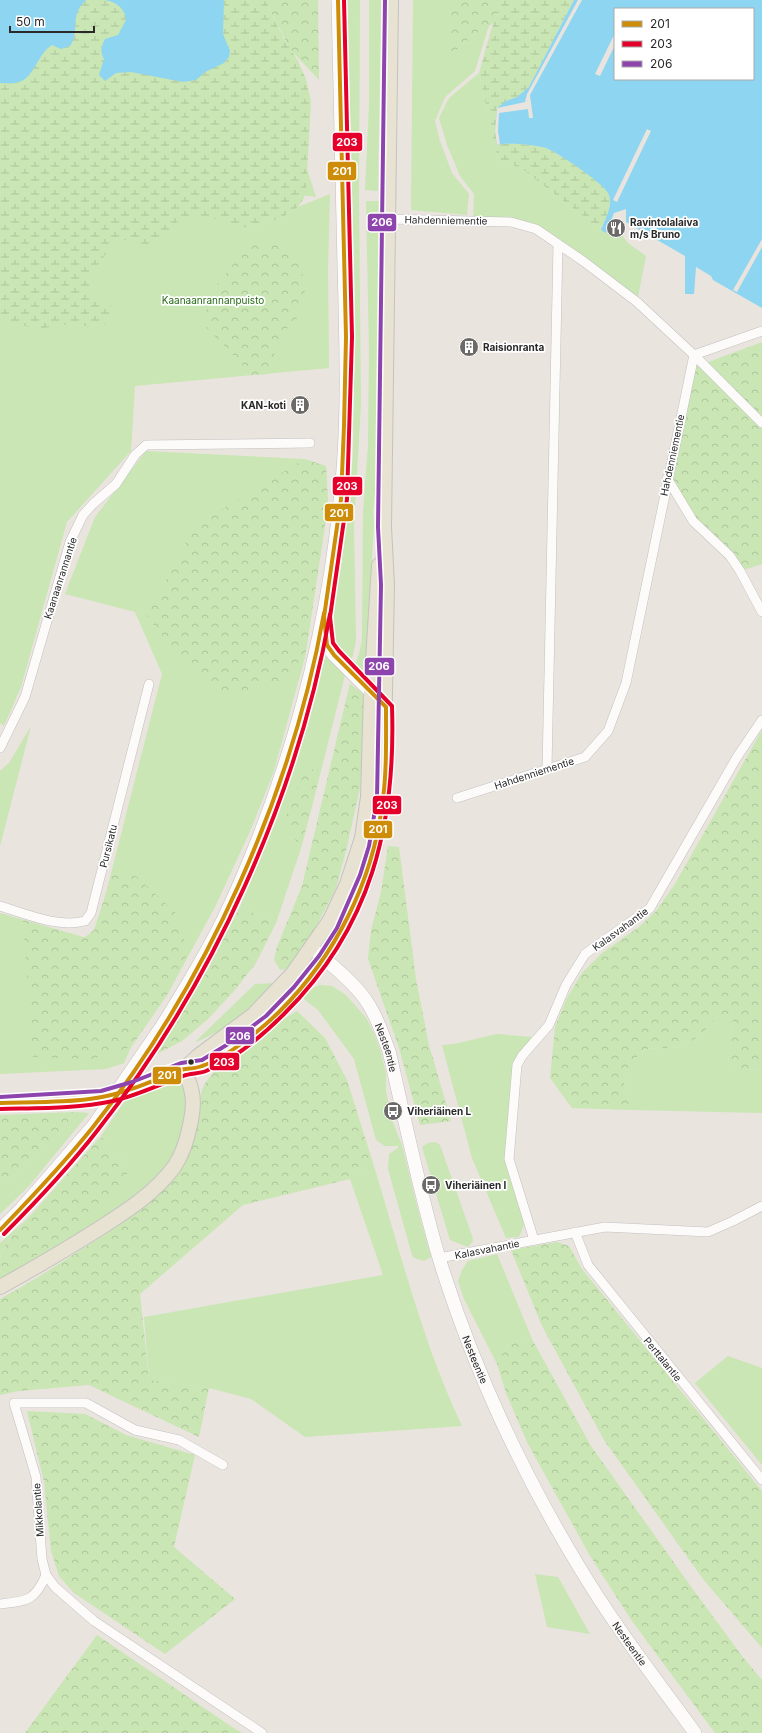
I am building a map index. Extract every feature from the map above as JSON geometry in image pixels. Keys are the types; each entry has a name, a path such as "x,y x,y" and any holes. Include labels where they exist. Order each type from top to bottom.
{"main road":[{"path":"0,1230 32,1197 94,1125 162,1026 202,960 222,921 258,841 298,726 324,617 341,499 346,337 338,0"},
{"path":"0,1103 102,1097 146,1084 183,1069 204,1066 253,1034 287,1005 306,983 342,931 366,877 375,846 383,800 386,707 387,585 384,527 390,220 392,0"},
{"path":"183,1069 198,1056 237,1028 273,996 312,948 330,920 347,884 362,838 368,796 370,692 377,584 384,527"},
{"path":"324,617 325,635 330,650 386,707"},
{"name":"Nesteentie","path":"312,948 363,996 378,1022 389,1051 439,1258 476,1361 516,1451 548,1514 578,1566 617,1626 695,1733"},
{"path":"0,1288 59,1254 116,1218 146,1196 160,1183 174,1166 183,1151 192,1117 193,1094 191,1082 183,1069"}],"street":[{"name":"Hahdenniementie","path":"390,220 511,222 536,229 583,261 637,302 694,355 667,478 626,682 608,731 585,757 457,798"},
{"path":"547,769 558,245"},
{"path":"762,331 694,355 762,422"},
{"name":"Kaanaanrannantie","path":"0,748 3,737 25,697 70,542 83,515 116,484 135,455 146,445 310,443"},
{"path":"667,478 693,521 733,561 762,612"},
{"name":"Pursikatu","path":"0,906 47,920 75,924 85,921 92,913 149,684"},
{"name":"Kalasvahantie","path":"534,1240 510,1159 517,1065 522,1056 549,1025 566,985 585,954 650,908 737,757 762,720"},
{"name":"Kalasvahantie","path":"439,1258 605,1227 708,1232 762,1206"},
{"name":"Perttalantie","path":"575,1232 588,1264 762,1480"},
{"name":"Mikkolantie","path":"223,1465 179,1440 135,1430 86,1403 14,1403 36,1477 42,1559 46,1575 55,1587 94,1621 262,1733"},
{"path":"0,1604 24,1602 39,1591 46,1575"}],"green space":[{"name":"Kaanaanrannanpuisto","path":"0,0 278,79 316,197 257,190 247,228 280,219 298,207 330,194 328,269 329,368 135,386 131,451 67,522 21,687 4,726 0,723"},
{"path":"69,0 265,0 283,37 298,61 306,79 311,102 306,189 304,198 298,207 280,219 247,228 205,216 189,218 177,222 160,242 147,249 128,240 115,241 88,279 91,293 111,305 114,315 107,323 93,327 71,324 38,329 0,320 0,63"},
{"path":"265,0 318,0 319,80 290,49"},
{"path":"347,0 360,0 359,198 361,404 354,525 356,641 351,663 338,653 331,630 331,616 342,560 353,454 355,302"},
{"path":"369,0 381,0 378,191 365,190 369,106"},
{"path":"413,0 451,0 451,55 475,34 489,25 475,71 445,97 435,121 440,141 452,173 469,194 467,215 411,210"},
{"path":"451,0 502,0 494,23 475,34 451,55"},
{"path":"502,0 574,0 529,87 517,97 506,101 497,145 522,144 546,148 570,162 598,182 608,193 610,198 608,212 601,230 521,168 498,160 479,73 491,30"},
{"path":"479,73 498,160 521,168 601,230 612,235 616,227 628,243 646,256 637,302 536,229 473,221 474,194 460,176 447,145 439,118 449,98"},
{"path":"366,201 379,201 379,446 373,513 374,523 367,639 367,681 354,668 362,640 363,512 368,445 369,351"},
{"name":"Kaanaanrannanpuisto","path":"275,240 295,256 306,283 301,314 280,336 269,374 252,375 204,325 210,293 252,241"},
{"path":"762,342 762,564 740,571 693,521 667,478 694,355 703,364"},
{"path":"146,451 304,459 326,466 328,505 305,657 274,771 251,829 215,907 167,995 131,1047 124,1063 106,1069 0,1074 0,913 94,940 162,674 135,612 65,594 95,517"},
{"path":"304,459 326,466 328,505 305,657 297,676 229,695 187,668 147,616 196,524 247,495"},
{"path":"325,656 345,675 321,771 311,769 289,836 302,845 276,923 240,907 277,817 311,713"},
{"path":"350,683 365,696 360,788 346,851 336,888 307,944 286,969 280,970 274,960 277,947 302,886"},
{"path":"31,726 0,846 0,771 9,763"},
{"path":"762,730 762,1070 739,1069 728,1061 732,1039 733,1013 715,1018 703,1033 683,1047 647,1049 629,1063 624,1084 631,1110 572,1108 550,1078 555,1027 567,998 582,973 602,953 639,927 656,911 675,884"},
{"path":"311,769 321,771 302,845 289,836 287,815 302,778"},
{"path":"388,846 399,847 416,979 429,1045 451,1121 420,1125 399,1048 368,959 371,930 381,892"},
{"path":"112,875 136,876 177,914 188,954 167,995 131,1047 92,1059 33,1057 23,920 84,938 94,930"},
{"path":"240,907 276,923 256,963 234,991 208,1019 182,1041 157,1054 208,969"},
{"path":"276,983 253,1005 225,1028 197,1042 196,1041 255,984"},
{"path":"320,985 332,986 346,995 367,1019 375,1036 381,1052 386,1074 386,1092 392,1120 402,1145 431,1257 424,1261 414,1258 412,1255 388,1169 389,1154 398,1148 398,1146 385,1146 376,1140 354,1059 318,1010 300,996 306,991"},
{"path":"297,1011 325,1038 347,1080 373,1163 350,1179 243,1205 140,1294 149,1380 209,1388 199,1437 89,1385 19,1391 0,1395 0,1299 48,1271 117,1226 158,1195 176,1176 186,1160 197,1126 201,1092 208,1080 217,1069 244,1046"},
{"path":"733,1013 732,1039 728,1061 739,1069 762,1070 762,1113 631,1110 624,1084 629,1063 647,1049 683,1047 703,1033 715,1018"},
{"path":"497,1034 532,1037 519,1054 506,1153 524,1225 519,1237 506,1238 472,1158 442,1045 454,1044"},
{"path":"171,1085 182,1086 185,1089 187,1099 183,1133 172,1160 149,1187 120,1209 0,1282 0,1270 4,1273 130,1168 101,1136 126,1099"},
{"path":"76,1112 89,1113 28,1187 0,1214 0,1187 52,1141"},
{"path":"76,1112 52,1141 0,1187 0,1115"},
{"path":"101,1136 130,1168 120,1185 108,1201 79,1227 45,1250 12,1270 4,1273 0,1270 0,1258 6,1243"},
{"path":"435,1142 440,1145 472,1236 473,1241 468,1247 450,1240 422,1147 428,1143"},
{"path":"373,1163 413,1297 435,1363 462,1426 305,1437 251,1399 209,1388 149,1380 144,1317 383,1275 350,1179"},
{"path":"27,1219 6,1243 0,1257 0,1243"},
{"path":"557,1242 569,1246 582,1269 762,1491 762,1648 703,1579 604,1440 542,1326 511,1250"},
{"path":"497,1254 532,1339 519,1341 510,1345 497,1364 464,1299 458,1281 462,1270 468,1261"},
{"path":"532,1339 591,1446 692,1588 742,1656 762,1680 762,1733 715,1733 632,1621 589,1554 528,1444 506,1393 497,1364 510,1345 519,1341"},
{"path":"728,1356 762,1368 762,1465 695,1383"},
{"path":"27,1411 85,1414 126,1435 195,1455 174,1547 235,1599 165,1654 74,1593 59,1576 51,1551 44,1482"},
{"path":"535,1574 558,1577 590,1634 547,1627"},
{"path":"97,1635 232,1727 242,1733 25,1733"}],"water":[{"path":"0,0 86,0 77,12 75,35 70,46 61,49 52,45 43,54 29,76 24,80 17,83 0,83"},
{"path":"104,0 224,0 223,34 230,51 229,57 224,63 205,72 196,80 183,82 131,72 116,73 105,81 99,75 104,59 102,54 103,44 105,39 118,35 126,20 126,16 119,6"},
{"path":"574,0 762,0 762,308 713,280 711,276 696,267 694,294 685,294 685,256 626,222 626,209 614,213 606,233 601,230 608,212 610,198 604,188 589,175 546,148 521,144 497,145 495,131 497,108 506,101 517,97 529,87"}],"pier":[{"path":"578,0 582,0 530,95 533,118 529,118 528,109 499,113 498,131 500,144 497,145 495,131 497,108 525,102 527,94"},
{"path":"614,35 614,47 600,76 595,74"},
{"path":"647,129 651,131 617,202 613,200"},
{"path":"762,239 762,247 737,292 733,290"}],"transit line":[{"name":"201","path":"0,1103 64,1101 112,1095 180,1070 197,1068 222,1057 264,1026 300,990 318,967 348,917 370,863 377,835 384,794 386,707 334,655 327,645 324,617 341,499 344,426 346,337 338,0"},
{"name":"203","path":"0,1109 71,1107 99,1104 122,1099 189,1074 201,1073 217,1066 238,1053 267,1030 284,1014 314,981 338,946 357,910 372,872 383,833 389,792 392,750 392,706 333,643 330,617 347,499 352,337 344,0"},
{"name":"206","path":"0,1097 101,1091 132,1082 181,1063 202,1060 233,1041 266,1016 294,987 319,956 337,928 360,875 369,846 377,798 381,585 378,527 385,0"},
{"name":"201","path":"0,1230 48,1180 93,1127 134,1071 173,1011 208,949 239,884 267,817 290,749 310,681 324,613"},
{"name":"203","path":"4,1234 75,1158 139,1075 177,1015 213,952 245,886 273,819 296,751 316,683 330,614"}],"place":[{"name":"Ravintolalaiva m/s Bruno","path":"616,228"},
{"name":"Raisionranta","path":"469,347"},
{"name":"KAN-koti","path":"300,405"},
{"name":"Viheriäinen L","path":"393,1111"},
{"name":"Viheriäinen I","path":"431,1185"}]}
